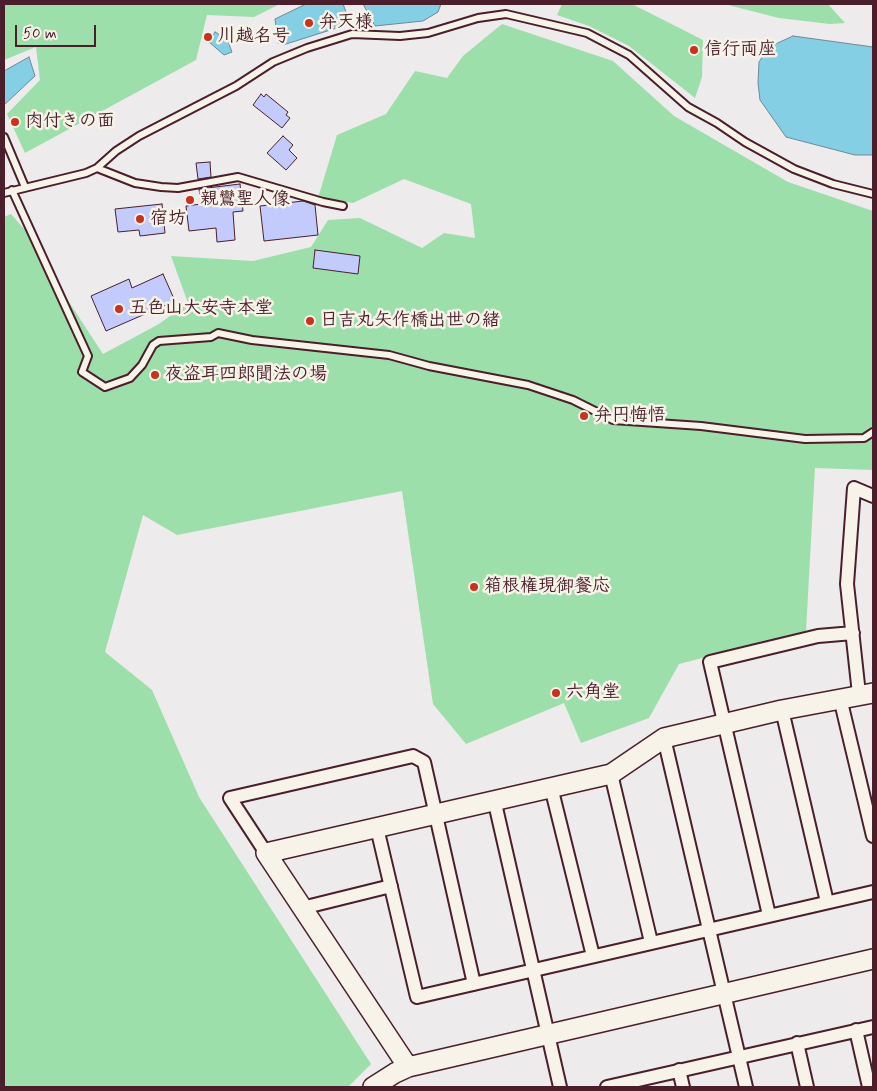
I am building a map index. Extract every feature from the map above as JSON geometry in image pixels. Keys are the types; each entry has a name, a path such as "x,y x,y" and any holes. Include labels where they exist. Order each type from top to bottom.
{"street":[{"path":"266,853 494,799 611,774 664,738 782,710 866,693 853,633 847,584 854,488 873,496"},
{"path":"769,915 710,662 818,636 853,633"},
{"path":"840,698 873,836"},
{"path":"782,710 827,902"},
{"path":"664,738 746,1087"},
{"path":"408,1067 230,798 413,756 424,762 474,984"},
{"path":"611,774 651,942"},
{"path":"551,787 593,956"},
{"path":"494,799 560,1087"},
{"path":"377,828 417,997 873,892"},
{"path":"302,908 391,886"},
{"path":"373,1087 408,1067 873,959"},
{"path":"608,1087 623,1086 679,1070 873,1027"},
{"path":"856,1030 869,1087"},
{"path":"797,1043 808,1087"},
{"path":"679,1070 683,1087"}],"lane":[{"path":"4,193 86,174 97,168 116,151 139,136 236,86 273,62 307,48 352,34 400,36 428,33 478,18 506,14 587,33 629,55 688,108 717,123 745,142 794,168 833,184 873,194"},
{"path":"4,137 25,188"},
{"path":"97,168 134,183 161,187 178,188 238,177 343,206"},
{"path":"12,190 88,356 82,372 105,387 130,378 142,365 153,345 159,341 211,337 218,333 252,340 389,355 429,366 528,385 572,400 613,420 701,426 805,439 864,438 873,432"}],"green space":[{"path":"4,4 280,4 254,17 207,15 196,60 25,153 7,114 40,80 36,47 4,60"},
{"path":"562,4 632,4 703,40 702,77 695,98 629,46 589,26 557,15"},
{"path":"724,4 828,4 845,23 830,24 779,18"},
{"path":"502,24 613,61 674,116 788,182 873,211 873,470 815,468 806,631 679,664 649,718 581,743 564,703 466,744 433,704 402,491 177,535 143,515 105,652 152,690 199,797 371,1064 348,1087 4,1087 4,217 11,214 25,230 52,276 103,354 159,324 188,303 171,256 253,261 311,247 328,220 360,218 422,248 444,233 475,238 471,204 404,179 353,203 318,198 337,135 386,114 415,71 447,78 463,56"}],"water":[{"path":"306,4 343,4 348,17 343,26 283,45 278,43 275,19"},
{"path":"363,4 441,4 438,12 423,21 375,26"},
{"path":"215,32 227,39 232,52 224,55 209,42"},
{"path":"793,36 873,47 873,155 855,155 786,137 760,100 758,83 759,62 769,47"},
{"path":"29,57 35,76 4,105 4,71"}],"building":[{"path":"261,94 264,97 266,94 288,112 286,115 290,118 282,128 253,105"},
{"path":"283,136 293,145 289,150 297,158 286,170 267,153"},
{"path":"210,162 211,177 198,179 196,163"},
{"path":"240,184 243,211 233,212 235,240 217,242 216,228 189,231 186,206 201,204 199,189"},
{"path":"303,201 315,205 318,235 264,241 260,206"},
{"name":"宿坊","path":"162,204 165,233 140,236 139,230 118,232 115,209"},
{"path":"315,250 360,256 358,274 313,268"},
{"name":"五色山大安寺本堂","path":"163,274 175,301 106,331 91,296 129,279 132,288"}],"place":[{"name":"弁天様","path":"309,23"},
{"name":"川越名号","path":"208,37"},
{"name":"信行両座","path":"694,50"},
{"name":"肉付きの面","path":"15,122"},
{"name":"親鸞聖人像","path":"190,200"},
{"name":"宿坊","path":"140,219"},
{"name":"五色山大安寺本堂","path":"119,309"},
{"name":"日吉丸矢作橋出世の緒","path":"310,321"},
{"name":"夜盗耳四郎聞法の場","path":"155,375"},
{"name":"弁円悔悟","path":"584,416"},
{"name":"箱根権現御餐応","path":"474,587"},
{"name":"六角堂","path":"556,693"}]}
